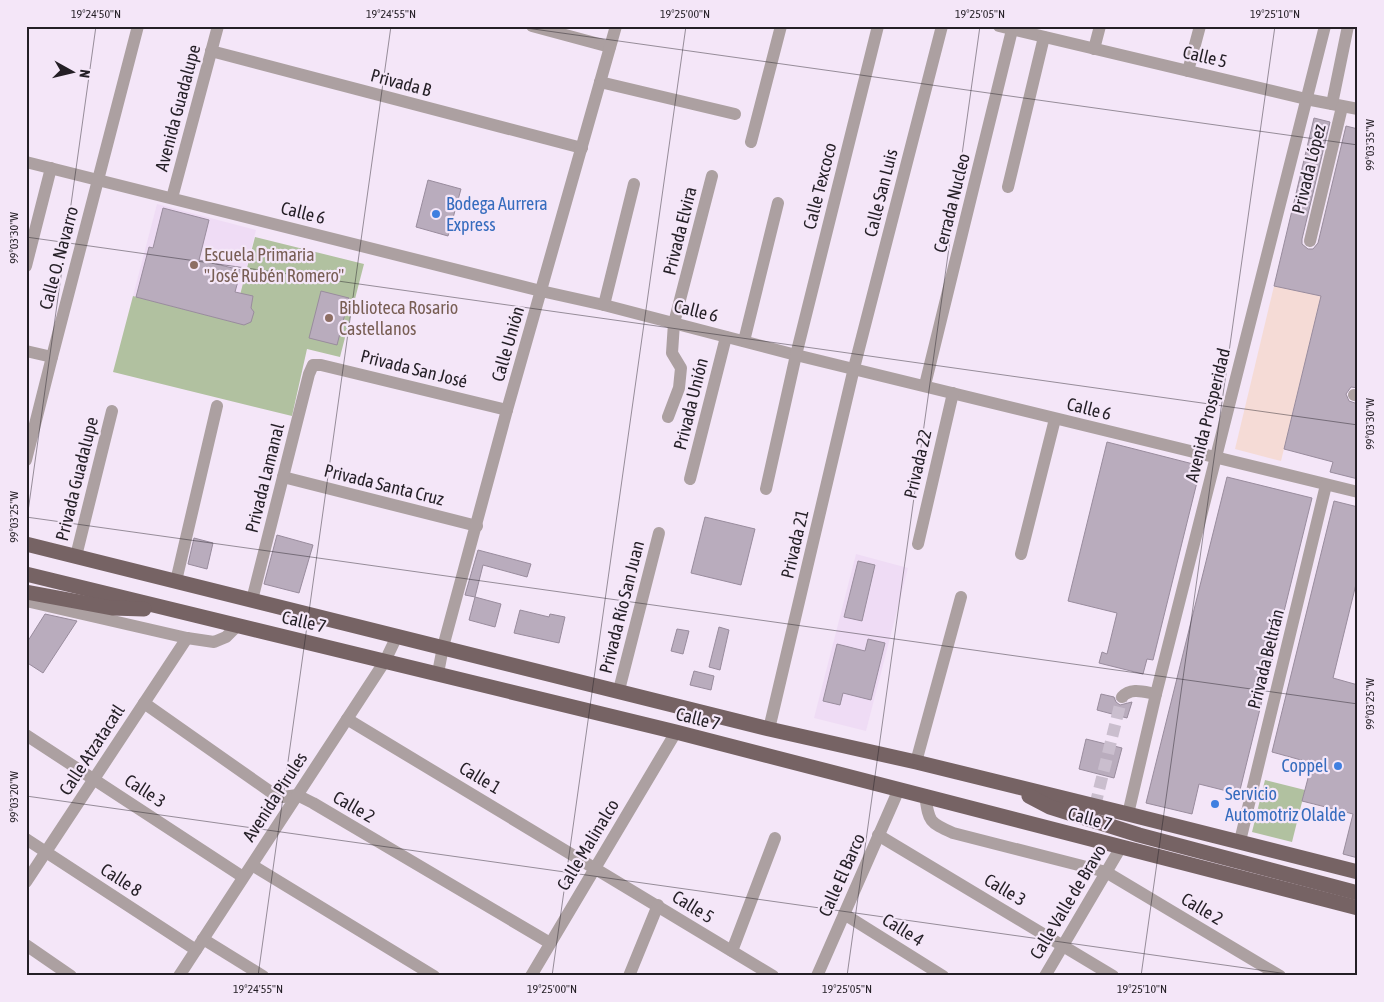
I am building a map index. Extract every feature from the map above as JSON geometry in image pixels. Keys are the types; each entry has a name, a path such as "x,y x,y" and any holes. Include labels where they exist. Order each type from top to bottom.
{"main road":[{"name":"Calle 7","path":"26,544 770,728 1240,841 1358,872"},
{"name":"Calle 7","path":"26,574 676,732 1358,908"},
{"path":"26,592 112,608 166,608"},
{"path":"1008,784 1050,807 1139,835 1358,893"}],"street":[{"name":"Calle O. Navarro","path":"26,460 138,26"},
{"name":"Avenida Guadalupe","path":"172,198 218,26"},
{"path":"532,26 610,47"},
{"name":"Calle Unión","path":"438,674 443,647 507,410 616,26"},
{"path":"751,142 781,26"},
{"name":"Calle Texcoco","path":"766,489 796,355 878,26"},
{"name":"Calle San Luis","path":"854,368 942,26"},
{"name":"Calle 5","path":"999,26 1306,100 1358,109"},
{"path":"1094,49 1100,26"},
{"path":"1188,71 1200,26"},
{"name":"Avenida Prosperidad","path":"1128,814 1215,458 1325,26"},
{"name":"Privada López","path":"1310,241 1337,106 1348,26"},
{"name":"Cerrada Nucleo","path":"925,385 1016,29"},
{"path":"1008,187 1044,37"},
{"name":"Privada B","path":"211,51 582,148"},
{"path":"600,82 735,114"},
{"name":"Calle 6","path":"26,162 541,291 604,305 796,355 1358,492"},
{"path":"26,266 51,168"},
{"name":"Privada Elvira","path":"668,416 679,388 681,368 672,353 674,323 712,176"},
{"path":"604,305 634,184"},
{"path":"744,341 778,203"},
{"name":"Privada Unión","path":"690,480 726,337"},
{"path":"26,351 52,357"},
{"name":"Privada San José","path":"313,364 507,410"},
{"name":"Privada Lamanal","path":"252,600 313,364"},
{"name":"Privada 21","path":"770,728 854,368"},
{"name":"Privada 22","path":"918,544 953,393"},
{"path":"176,581 217,406"},
{"name":"Privada Guadalupe","path":"76,556 112,411"},
{"path":"1021,554 1055,419"},
{"name":"Privada Santa Cruz","path":"283,477 477,526"},
{"name":"Privada Beltrán","path":"1240,841 1326,485"},
{"name":"Privada Río San Juan","path":"619,690 659,533"},
{"path":"916,762 961,597"},
{"path":"26,601 187,638 214,642 226,637 237,626"},
{"name":"Avenida Pirules","path":"179,976 385,661 397,636"},
{"name":"Calle Atzatacatl","path":"26,882 187,638"},
{"path":"1122,697 1126,692 1130,691 1156,694"},
{"name":"Calle 2","path":"144,703 275,795 283,798 297,795 313,803 550,943"},
{"name":"Calle 1","path":"347,719 595,868"},
{"name":"Calle Malinalco","path":"531,976 676,732"},
{"name":"Calle 3","path":"26,735 244,877"},
{"name":"Calle El Barco","path":"817,976 899,789"},
{"name":"Calle 2","path":"925,796 929,819 937,826 953,833 1106,872 1280,976"},
{"name":"Calle 3","path":"878,835 1114,976"},
{"path":"732,951 775,838"},
{"name":"Calle 8","path":"26,839 200,945 263,976"},
{"name":"Calle Valle de Bravo","path":"1045,976 1121,847"},
{"path":"252,865 434,976"},
{"name":"Calle 5","path":"595,868 773,976"},
{"path":"629,976 658,906"},
{"name":"Calle 4","path":"844,914 943,976"},
{"path":"26,945 70,976"}],"shaded area":[{"name":"Escuela Primaria \"José Rubén Romero\"","path":"157,204 256,230 233,322 133,296"},
{"path":"1274,286 1321,296 1281,461 1235,449"},
{"path":"856,554 908,568 866,731 814,718"}],"green space":[{"path":"255,237 364,264 340,357 307,349 292,416 113,372 133,296 233,322"},
{"path":"1265,780 1305,790 1292,842 1252,832"}],"building":[{"path":"1314,118 1330,122 1302,239 1302,244 1308,249 1313,249 1318,243 1346,126 1358,129 1358,388 1351,387 1346,394 1349,401 1358,404 1358,479 1330,472 1333,462 1284,449 1321,296 1274,286"},
{"path":"428,180 461,189 448,236 416,227"},
{"name":"Escuela Primaria \"José Rubén Romero\"","path":"163,208 209,220 199,260 241,270 235,292 253,296 251,308 254,312 251,322 244,325 136,297 149,247 153,248"},
{"name":"Biblioteca Rosario Castellanos","path":"321,291 349,298 337,345 309,338"},
{"path":"1107,442 1201,466 1153,660 1147,659 1143,674 1099,663 1102,652 1107,654 1117,613 1068,601"},
{"path":"1227,477 1312,498 1239,794 1199,784 1192,814 1146,803"},
{"path":"1334,501 1358,507 1358,576 1333,678 1358,685 1358,858 1343,854 1353,814 1302,801 1312,763 1272,752"},
{"path":"705,517 755,529 741,585 691,573"},
{"path":"277,535 313,545 299,593 264,584"},
{"path":"194,538 213,543 207,569 188,564"},
{"path":"478,550 531,564 527,577 483,565 475,597 465,595"},
{"path":"858,561 875,565 862,621 844,617"},
{"path":"475,597 501,604 495,627 469,620"},
{"path":"520,610 549,617 550,614 565,617 559,643 514,633"},
{"path":"45,614 77,621 43,673 26,662 26,644"},
{"path":"719,627 729,630 720,670 709,667"},
{"path":"677,629 689,631 683,654 671,651"},
{"path":"868,639 885,643 871,700 843,693 840,705 823,701 837,644 865,651"},
{"path":"694,671 714,676 711,690 690,685"},
{"path":"1101,694 1114,697 1120,705 1132,702 1127,718 1097,710"},
{"path":"1086,739 1122,748 1114,778 1079,769"}],"tunnel":[{"path":"1095,806 1122,697"}],"place":[{"name":"Bodega Aurrera Express","path":"436,214"},
{"name":"Escuela Primaria \"José Rubén Romero\"","path":"194,265"},
{"name":"Biblioteca Rosario Castellanos","path":"329,318"},
{"name":"Coppel","path":"1338,766"},
{"name":"Servicio Automotriz Olalde","path":"1215,804"}]}
